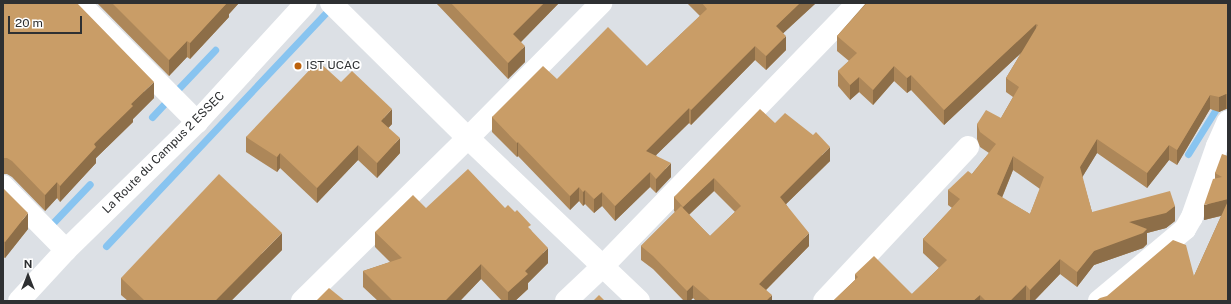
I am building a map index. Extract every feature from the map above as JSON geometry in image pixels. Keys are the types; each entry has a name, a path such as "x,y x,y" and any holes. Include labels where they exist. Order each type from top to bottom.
{"street":[{"path":"79,3 197,122"},
{"name":"La Route du Campus 2 ESSEC","path":"19,301 66,250 197,122 306,3"},
{"path":"331,3 468,138 639,301"},
{"path":"302,301 468,138 601,3"},
{"path":"566,301 603,266 854,6"},
{"path":"1099,301 1185,229 1192,217 1217,146 1228,121"},
{"path":"824,301 968,147"},
{"path":"3,186 66,250"}],"building":[{"path":"3,3 77,3 154,82 131,104 133,106 94,144 96,147 60,186 57,182 45,195 12,161 7,158 3,158"},
{"path":"112,3 227,3 190,43 187,41 169,60"},
{"path":"451,3 544,3 513,34 525,46 508,63"},
{"path":"702,3 800,3 776,26 786,36 766,56 755,46 691,110 689,108 646,151 671,163 656,179 650,172 615,206 602,192 594,199 585,190 583,192 579,187 570,196 492,117 543,66 557,79 608,27 647,66 707,9"},
{"path":"867,3 1228,3 1228,94 1219,97 1210,95 1177,150 1169,145 1147,173 1097,139 1080,167 1092,212 1170,191 1175,206 1166,213 1129,222 1147,229 1143,233 1094,251 1077,272 1060,259 1030,290 1026,285 1010,301 986,301 980,295 973,301 833,301 858,277 855,274 874,256 912,294 947,260 923,239 960,199 948,190 968,171 972,174 996,144 980,132 977,124 986,110 1001,118 1019,87 1006,78 1038,25 1036,24 944,110 911,75 907,78 894,66 873,90 859,77 850,85 838,71 857,53 837,36","holes":["1013,156 1044,177 1030,214 997,194"]},
{"path":"318,61 341,82 352,71 392,109 381,121 400,138 377,163 358,145 317,188 280,153 277,157 246,137"},
{"path":"760,109 775,123 785,113 813,135 816,132 830,147 780,197 809,233 759,284 772,295 766,301 711,301 693,285 687,291 653,256 641,246 681,206 710,236 741,206 714,178 683,207 674,197"},
{"path":"1222,154 1228,156 1228,199 1204,205 1213,179 1222,177 1215,173"},
{"path":"468,169 505,208 508,205 515,212 517,210 531,225 528,227 548,248 525,271 528,274 508,292 481,264 445,301 393,301 363,271 402,258 375,232 413,195 426,208"},
{"path":"219,174 282,233 215,301 145,301 121,278"},
{"path":"3,188 28,213 5,242 3,241"},
{"path":"1228,201 1228,301 1096,301 1107,296 1173,240 1186,245 1194,276"},
{"path":"329,288 345,301 316,301"},
{"path":"599,295 605,301 593,301"}],"waterway":[{"path":"106,246 331,7"},
{"path":"178,89 215,50"},
{"path":"1188,154 1228,90"},
{"path":"152,117 165,103"},
{"path":"49,227 90,184"}],"place":[{"name":"IST UCAC","path":"298,66"}]}
